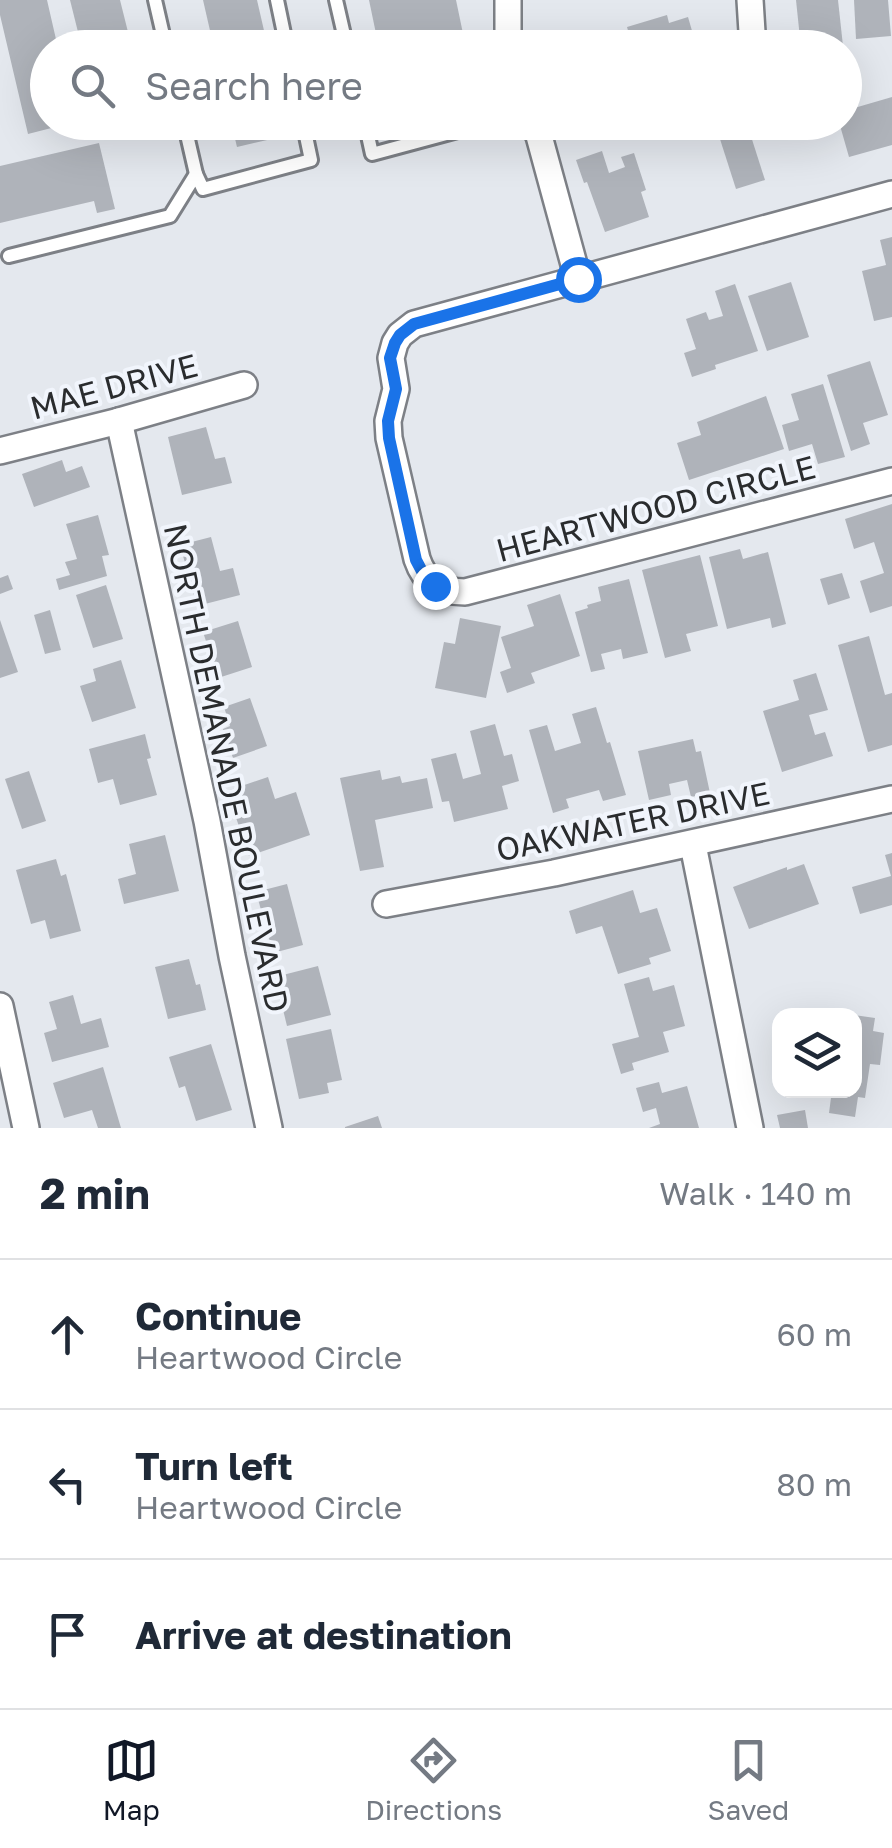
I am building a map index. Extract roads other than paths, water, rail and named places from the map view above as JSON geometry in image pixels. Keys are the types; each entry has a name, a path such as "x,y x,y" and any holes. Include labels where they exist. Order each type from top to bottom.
{"street":[{"path":"508,0 508,30"},
{"path":"750,0 752,30"},
{"path":"540,140 578,279"},
{"name":"HEARTWOOD CIRCLE","path":"892,194 414,324 395,343 390,367 396,389 388,421 416,560 425,577 450,592 465,592 892,481"},
{"name":"MAE DRIVE","path":"0,451 244,385"},
{"name":"NORTH DEMANADE BOULEVARD","path":"119,421 208,820 269,1128"},
{"name":"OAKWATER DRIVE","path":"386,904 554,874 892,799"},
{"path":"693,844 750,1128"},
{"path":"0,1006 26,1128"}],"lane":[{"path":"155,0 162,30"},
{"path":"277,0 283,30"},
{"path":"336,0 343,30"},
{"path":"188,140 204,189 312,160 307,140"},
{"path":"369,140 372,154 422,140"},
{"path":"9,256 170,216 196,174"}]}
